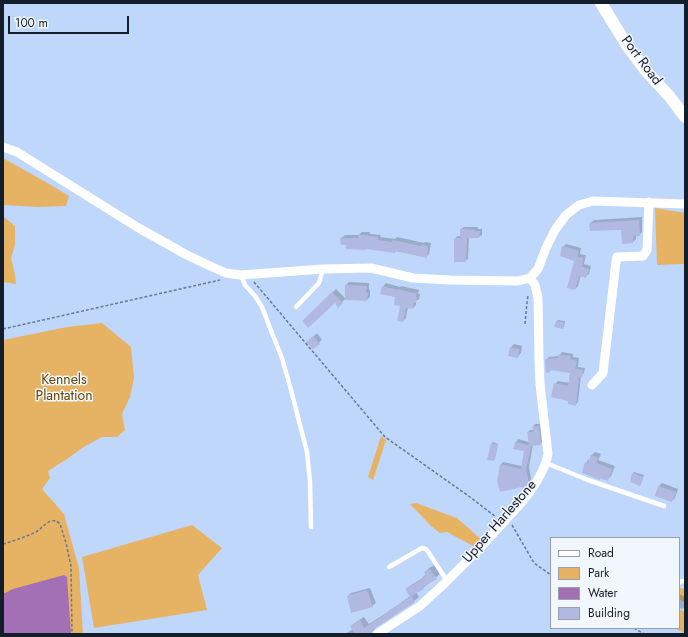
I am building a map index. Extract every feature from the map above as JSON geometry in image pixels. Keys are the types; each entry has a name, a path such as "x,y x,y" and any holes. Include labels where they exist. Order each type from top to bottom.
{"street":[{"name":"Port Road","path":"602,3 628,47 685,117"},
{"path":"3,147 17,152 137,227 185,254 226,273 244,275 323,269 371,268 413,278 450,280 532,280 555,230 566,215 579,205 593,201 685,204"},
{"path":"592,384 603,373 617,257 644,256 647,250 649,202"},
{"name":"Upper Harlestone","path":"377,634 420,606 465,565 508,518 531,490 546,464 548,454 540,384 538,298 532,280"}],"lane":[{"path":"296,307 320,283 323,269"},
{"path":"244,275 245,285 262,307 282,358 307,452 310,481 311,527"},
{"path":"546,464 664,506"},
{"path":"389,568 422,548 426,549 447,581"}],"path":[{"path":"244,275 269,301 385,437 470,497 501,521 508,518 534,563 550,574"},
{"path":"3,329 223,279"},
{"path":"525,324 527,302 532,280"},
{"path":"3,544 37,531 54,521 58,521 66,543 71,566 72,634"}],"green space":[{"path":"3,158 69,196 66,206 38,207 3,205"},
{"path":"655,208 685,213 685,264 657,265"},
{"path":"3,216 15,226 15,245 11,258 16,284 3,282"},
{"name":"Kennels Plantation","path":"102,323 131,347 134,378 130,397 122,414 125,430 117,437 102,437 82,448 48,471 50,478 42,489 64,514 79,568 83,634 3,634 3,340 67,327"},
{"path":"381,436 386,440 373,480 368,477"},
{"path":"416,503 457,518 483,541 477,548 447,532 440,533 431,526 410,504"},
{"path":"192,525 222,548 198,575 207,610 94,628 82,557"},
{"path":"680,588 685,589 685,602 680,600"},
{"path":"680,610 685,612 685,634 677,629 680,629"}],"water":[{"path":"64,575 67,577 71,634 3,634 3,594 13,589"}],"building":[{"path":"639,220 640,236 633,236 633,243 622,244 621,230 590,231 589,223"},
{"path":"460,229 480,231 479,238 467,238 466,262 454,262 454,238 460,238"},
{"path":"358,235 378,237 378,240 392,242 392,240 428,246 427,258 395,251 395,253 366,249 346,249 346,245 341,245 340,238 358,238"},
{"path":"562,246 579,251 577,257 583,258 582,267 589,269 586,278 579,276 575,290 567,288 574,261 560,256"},
{"path":"345,285 367,286 367,301 345,300"},
{"path":"382,286 417,293 416,303 414,303 413,309 406,308 403,322 397,321 400,306 394,305 395,297 380,294"},
{"path":"332,292 343,303 338,308 335,303 308,328 302,321"},
{"path":"556,321 564,322 563,329 554,327"},
{"path":"313,336 320,344 313,349 306,342"},
{"path":"510,347 519,349 518,358 508,356"},
{"path":"558,355 571,356 570,359 577,361 575,369 583,370 582,377 579,377 576,406 568,404 568,401 551,397 554,383 568,386 570,373 550,370 550,372 546,373 545,359 558,358"},
{"path":"539,426 541,445 531,446 526,470 529,483 523,489 522,487 500,492 497,481 500,464 521,469 524,451 513,449 515,442 529,445 527,432 533,432 532,427"},
{"path":"491,443 498,445 494,461 487,460"},
{"path":"591,455 598,458 596,463 612,469 608,481 600,478 600,480 582,473 585,462 588,463"},
{"path":"632,473 643,477 640,486 630,482"},
{"path":"658,486 676,492 672,502 655,496"},
{"path":"430,569 437,579 422,587 424,589 411,596 415,602 374,629 371,634 355,634 350,626 360,620 364,628 389,612 388,611 410,597 405,589 426,576 424,572"},
{"path":"367,590 373,607 351,613 347,596"}]}
